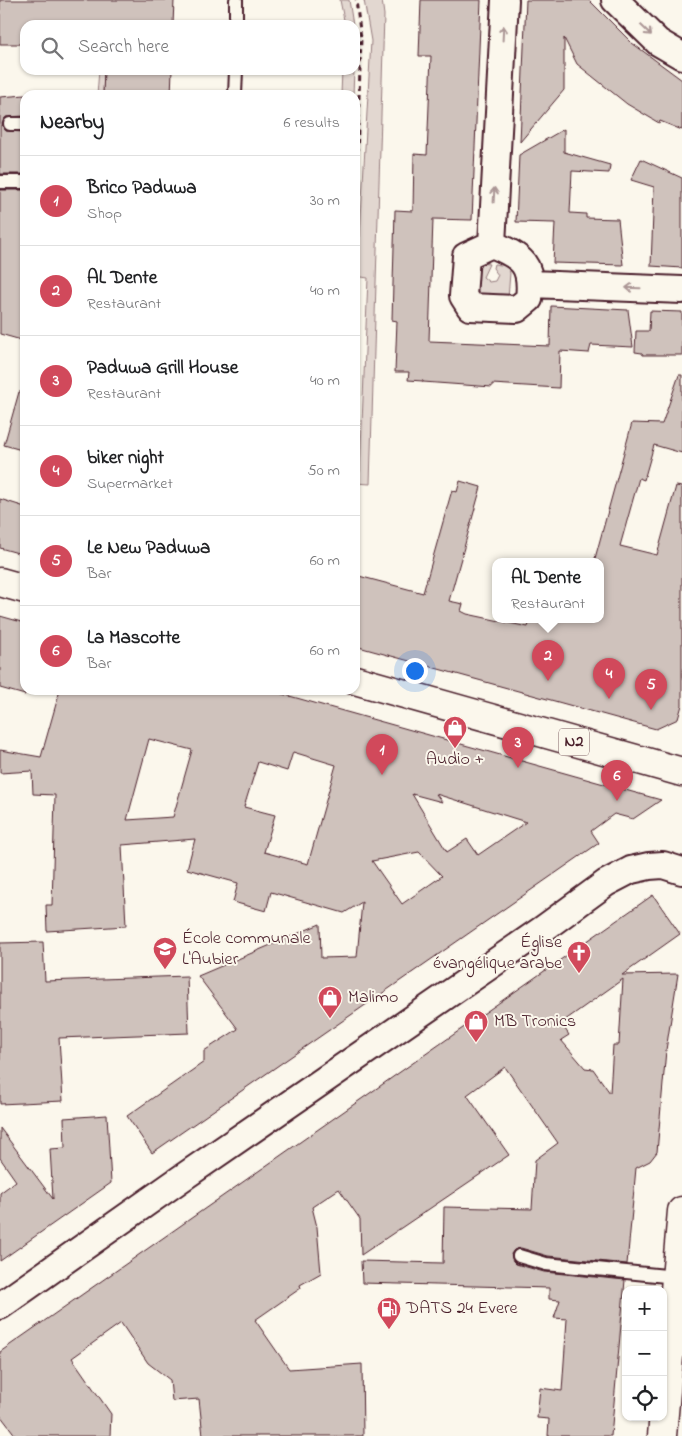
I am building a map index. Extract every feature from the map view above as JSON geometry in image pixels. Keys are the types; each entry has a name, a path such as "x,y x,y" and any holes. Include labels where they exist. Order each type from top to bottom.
{"main road":[{"path":"0,582 20,587"},
{"name":"N2","path":"360,681 682,772"},
{"path":"662,1436 682,1212"}],"street":[{"path":"492,244 505,0"},
{"path":"615,0 658,42 682,56"},
{"path":"492,244 514,254 528,268 531,284 529,299 517,310 470,307 463,296 466,256 492,244"},
{"path":"531,284 682,290"},
{"path":"0,1306 606,883 631,870 649,866 663,865 682,871"}],"lane":[{"path":"236,0 236,20"},
{"path":"235,90 236,75"},
{"path":"10,124 20,124"},
{"path":"0,182 20,182"},
{"path":"519,1256 546,1264 678,1268"}],"path":[{"path":"356,0 359,20"},
{"path":"360,25 362,38 360,90"}],"shaded area":[{"path":"340,0 349,0 352,20 344,20"},
{"path":"364,0 382,0 384,15 370,484 360,483 368,278 360,277 360,236 371,41"},
{"path":"99,75 104,75 103,90 97,90"},
{"path":"342,75 354,75 353,90 341,90"},
{"path":"479,263 489,264 483,277 489,282 495,281 498,275 493,268 494,264 507,266 510,273 508,298 472,295 473,270"}],"building":[{"path":"0,0 174,0 173,20 20,20 20,44 0,44"},
{"path":"421,0 481,0 472,220 433,219 429,341 550,346 551,306 628,310 633,347 591,345 589,353 560,351 559,388 492,384 492,387 423,382 408,380 409,372 395,372 397,321 392,320 395,210 413,211 414,154 427,155 431,56 419,56"},
{"path":"526,0 589,0 632,43 682,80 682,130 660,121 659,123 627,104 577,64 564,38 564,90 520,142"},
{"path":"104,75 172,75 171,90 103,90"},
{"path":"20,95 20,116 6,117 2,124 6,131 20,132 20,174 0,174 0,97"},
{"path":"564,129 564,152 610,165 609,173 572,171 570,213 586,214 586,218 618,219 623,265 553,263 555,223 516,222 519,155"},
{"path":"641,159 682,178 682,268 651,266 654,187 631,180"},
{"path":"0,190 20,190 20,340 0,334"},
{"path":"650,311 682,312 682,355 643,355 642,353 635,352 636,331 649,331"},
{"path":"679,375 682,375 682,453 654,445 644,480 639,478 620,546 657,555 676,486 682,487 682,705 678,719 656,729 360,647 360,576 423,593 452,490 457,492 460,481 481,487 449,601 463,604 461,611 492,619 492,623 509,623 528,627 529,623 604,623 604,558 595,558 632,423 662,424"},
{"path":"19,392 20,392 20,450 4,445"},
{"path":"0,499 20,505 20,554 0,548"},
{"path":"0,616 20,622 20,694 0,688"},
{"path":"59,695 286,695 661,800 633,819 614,814 591,831 599,843 152,1153 127,1116 204,1062 204,1051 238,1029 198,976 320,924 321,958 357,957 362,902 344,913 271,892 266,911 233,902 238,883 187,869 195,839 122,845 126,926 47,931 46,905 52,905 55,795 33,794 32,771 0,773 0,750 41,757","holes":["149,739 192,750 173,817 127,820","293,752 336,765 308,864 264,852 275,815 244,807 258,762 287,771","412,794 442,802 436,794 526,822 478,855 467,839 447,852","419,852 442,876 402,904 372,861"]},
{"path":"653,895 680,934 622,975 678,974 666,1050 657,1152 650,1161 636,1168 627,1264 548,1256 521,1248 514,1250 511,1254 516,1264 544,1272 625,1280 624,1286 622,1286 622,1313 611,1436 548,1436 549,1419 537,1418 540,1388 562,1391 567,1319 554,1318 560,1300 549,1299 549,1288 362,1283 361,1261 443,1263 444,1207 532,1209 535,1160 558,1143 505,1067 467,1095 509,1155 361,1255 360,1219 339,1189 312,1207 317,1227 321,1273 300,1285 301,1288 255,1320 289,1369 362,1364 363,1436 203,1436 199,1399 172,1401 170,1380 148,1363 121,1323 72,1358 111,1414 110,1436 16,1436 0,1415 0,1352","holes":["623,979 619,1045 613,1045 610,1093 593,1069 585,1068 561,1040 569,1035 561,1023"]},
{"path":"43,942 45,981 187,976 189,1033 59,1038 63,1101 0,1104 0,943"},
{"path":"107,1115 111,1183 0,1261 0,1193 16,1181 0,1158 0,1128 53,1199 50,1149 65,1148 64,1118"}],"place":[{"name":"AL Dente","path":"548,681"},
{"name":"biker night","path":"609,699"},
{"name":"Le New Paduwa","path":"651,710"},
{"name":"Audio +","path":"455,749"},
{"name":"Paduwa Grill House","path":"518,768"},
{"name":"Brico Paduwa","path":"382,775"},
{"name":"La Mascotte","path":"617,801"},
{"name":"École communale L'Aubier","path":"165,970"},
{"name":"Église évangélique arabe","path":"579,974"},
{"name":"Malimo","path":"330,1019"},
{"name":"MB Tronics","path":"476,1043"},
{"name":"DATS 24 Evere","path":"389,1330"}]}
